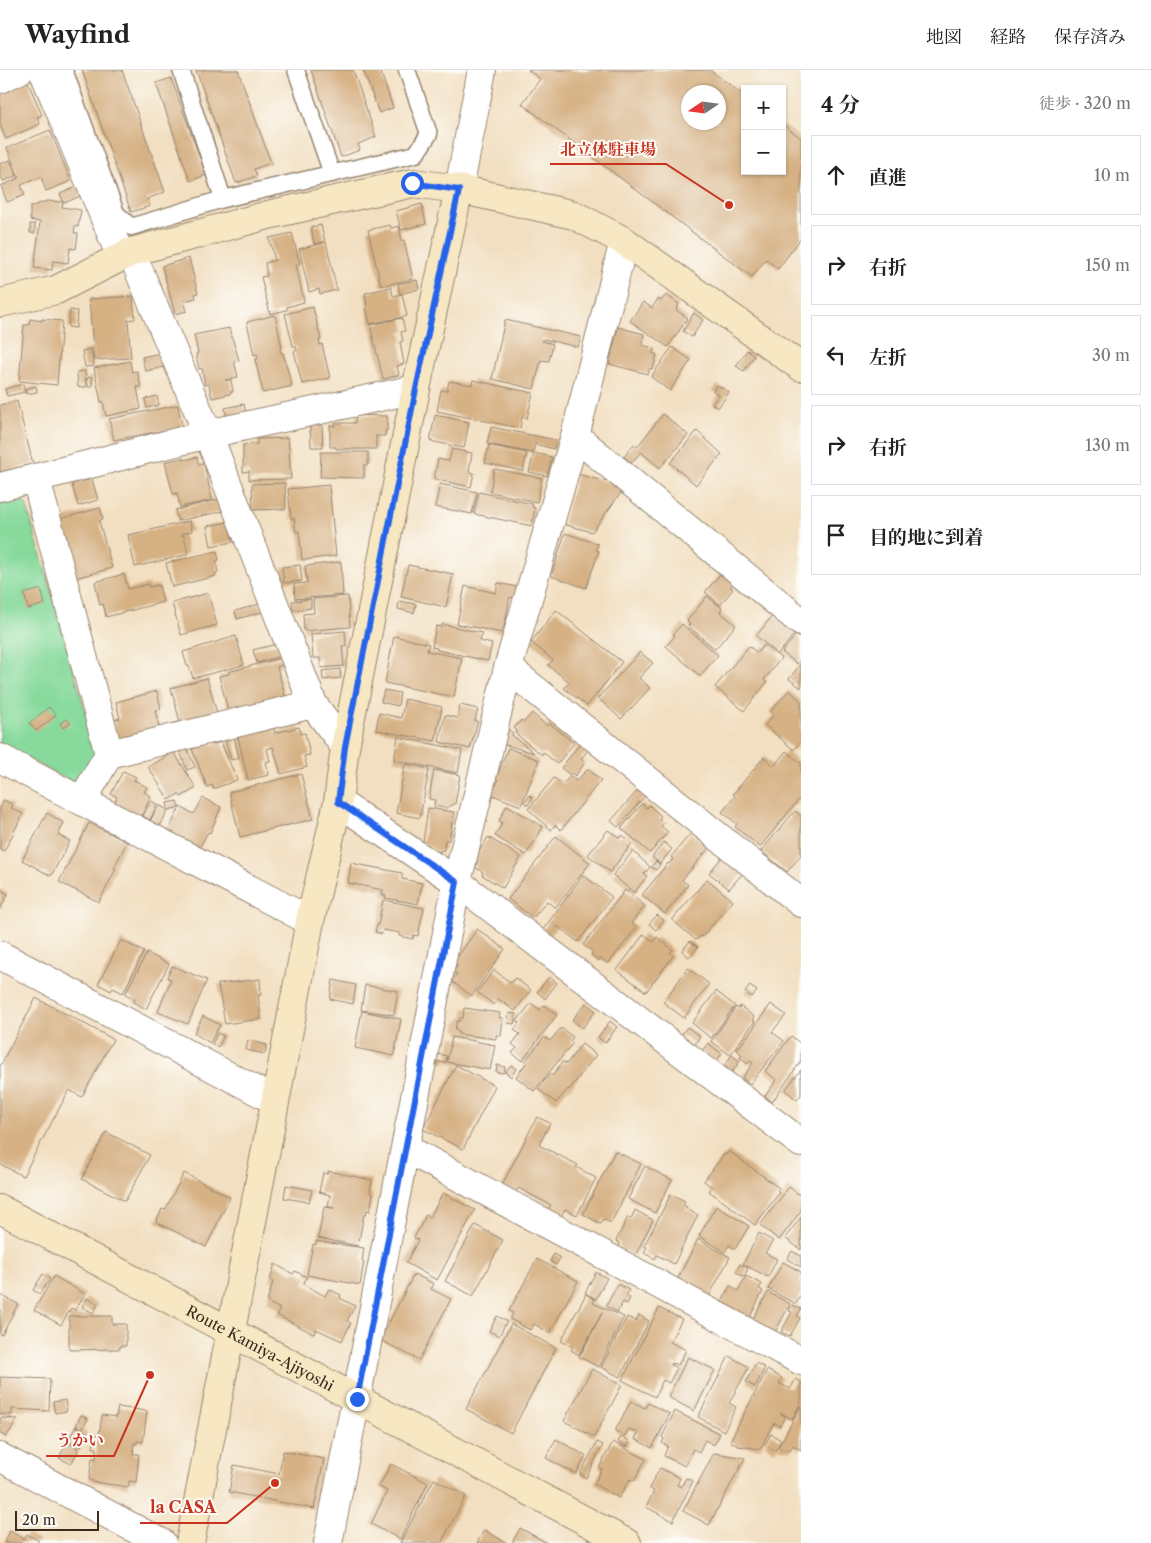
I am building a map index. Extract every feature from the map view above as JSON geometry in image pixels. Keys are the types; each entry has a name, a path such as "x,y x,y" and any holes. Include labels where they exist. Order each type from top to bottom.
{"street":[{"path":"0,79 19,70"},
{"path":"42,70 208,434 313,704 345,747"},
{"path":"190,1543 274,1100 310,921 338,802 345,747 482,70"},
{"path":"0,303 56,290 126,254 272,214 412,183 459,190 574,214 624,241 801,367"},
{"path":"328,1543 457,882 508,668 575,436 624,241"},
{"path":"0,487 208,434 416,389"},
{"path":"575,436 801,622"},
{"path":"36,479 109,754 82,801"},
{"path":"508,668 801,902"},
{"path":"109,754 313,704"},
{"path":"0,758 310,921"},
{"path":"338,802 457,882 801,1144"},
{"path":"0,955 274,1100"},
{"path":"406,1148 798,1352"},
{"name":"Route Kamiya-Ajiyoshi","path":"0,1209 628,1543"},
{"path":"0,1457 162,1543"}],"lane":[{"path":"64,70 116,213 131,227 224,198 416,154 429,134 407,70"},
{"path":"181,70 224,198"},
{"path":"296,70 332,174"}],"green space":[{"path":"15,497 26,504 99,759 86,780 74,783 0,744 0,501"}],"building":[{"path":"82,70 122,70 165,192 147,199 150,206 131,212"},
{"path":"196,70 238,70 271,163 254,169 257,176 236,183"},
{"path":"311,70 353,70 376,137 358,144 360,150 341,157"},
{"path":"363,70 380,70 393,108 379,113"},
{"path":"528,70 710,70 741,93 741,175 786,175 786,127 801,138 801,238 778,269 766,259 752,277 522,104 540,79"},
{"path":"171,78 206,175 190,181 156,83"},
{"path":"27,80 42,115 37,117 40,124 6,139 0,125 0,93"},
{"path":"50,130 71,181 46,191 41,177 21,185 25,195 7,202 1,186 19,178 7,148"},
{"path":"10,160 17,176 3,181 0,174 0,164"},
{"path":"79,186 83,195 64,203 60,194"},
{"path":"47,201 63,202 62,207 81,210 78,227 75,226 74,233 78,233 76,249 70,248 68,263 53,261 52,270 34,268 40,222 30,220 30,207"},
{"path":"422,204 426,224 401,230 396,211"},
{"path":"30,224 35,224 35,233 30,233"},
{"path":"321,225 325,242 314,244 311,227"},
{"path":"390,225 391,228 399,226 413,279 381,286 368,230"},
{"path":"292,233 300,264 296,265 304,302 287,307 287,310 270,314 261,277 267,276 265,263 275,260 269,238"},
{"path":"326,242 337,290 320,294 319,289 309,292 299,249"},
{"path":"189,258 198,293 195,294 196,298 184,301 187,311 175,314 162,266"},
{"path":"417,280 419,289 400,294 398,284"},
{"path":"391,287 393,296 402,294 407,316 370,324 365,293"},
{"path":"666,295 679,304 676,310 688,318 668,347 630,321 643,302 652,308 658,299 661,301"},
{"path":"133,296 135,319 128,320 131,358 94,360 89,299"},
{"path":"313,307 321,340 319,340 320,345 322,344 330,378 302,384 294,351 297,350 296,346 293,346 285,314"},
{"path":"70,310 77,311 76,328 68,327"},
{"path":"694,313 703,320 692,337 683,331"},
{"path":"275,315 282,348 280,349 281,353 283,353 292,386 263,393 255,359 258,359 257,354 254,355 247,322"},
{"path":"402,318 405,331 401,332 403,341 400,342 404,364 397,366 399,375 383,379 370,325"},
{"path":"30,319 62,321 57,385 19,381 24,325 29,325"},
{"path":"505,320 581,337 578,347 543,339 542,341 553,344 549,361 541,360 534,389 492,379"},
{"path":"618,327 644,334 642,345 654,348 653,354 657,354 653,369 650,368 648,374 609,364"},
{"path":"229,328 239,360 234,361 238,377 225,380 231,380 233,392 212,398 209,384 205,385 202,368 199,369 194,335"},
{"path":"672,347 691,360 670,391 651,377"},
{"path":"91,349 94,366 85,367 82,351"},
{"path":"747,350 754,356 744,371 736,366"},
{"path":"161,353 164,367 145,371 142,357"},
{"path":"130,361 132,372 137,371 141,387 137,387 141,409 106,416 94,368"},
{"path":"85,371 86,387 78,387 77,372"},
{"path":"92,377 92,387 88,387 87,378"},
{"path":"473,380 533,393 527,418 522,417 520,428 437,411 441,390 447,391 449,381 472,385"},
{"path":"23,384 25,392 7,396 5,389"},
{"path":"717,385 729,392 718,408 712,404 719,395 713,391"},
{"path":"36,386 37,392 26,394 25,389"},
{"path":"157,396 159,405 147,408 145,399"},
{"path":"17,401 33,464 0,472 0,405"},
{"path":"244,404 246,414 227,418 225,408"},
{"path":"178,405 182,427 114,440 109,419"},
{"path":"663,414 688,435 660,468 641,452 631,463 624,457 634,444 637,447"},
{"path":"356,415 387,416 387,431 385,431 385,436 376,436 376,449 336,449 336,447 330,447 330,425 335,426 335,423 355,423"},
{"path":"435,415 469,422 464,448 430,441"},
{"path":"310,425 322,425 323,447 311,447"},
{"path":"491,427 556,440 554,449 535,444 533,453 487,444"},
{"path":"697,431 722,454 696,485 670,463"},
{"path":"288,438 291,479 249,480 249,471 243,472 243,445 257,444 257,439"},
{"path":"489,445 527,453 523,471 485,463"},
{"path":"452,449 472,453 469,472 474,473 471,487 434,479 438,459 449,461"},
{"path":"321,452 368,452 368,465 364,465 364,478 320,477"},
{"path":"534,453 552,457 547,476 529,472"},
{"path":"197,457 199,465 204,463 212,500 180,507 177,493 173,494 165,462"},
{"path":"494,469 542,478 537,502 490,492"},
{"path":"577,474 615,484 614,488 623,490 592,532 563,524"},
{"path":"92,479 98,500 78,506 72,484"},
{"path":"285,483 286,509 253,510 252,484"},
{"path":"440,484 477,492 472,514 435,507"},
{"path":"329,485 336,556 302,560 299,531 296,532 294,518 291,519 288,489"},
{"path":"479,492 533,504 532,507 535,508 532,526 474,514"},
{"path":"220,499 223,511 178,521 175,510"},
{"path":"100,508 103,519 99,521 112,568 76,578 60,519"},
{"path":"190,521 192,531 182,534 188,553 135,567 128,535"},
{"path":"228,522 233,542 211,546 207,526"},
{"path":"565,533 598,544 596,550 599,551 586,588 551,576"},
{"path":"217,551 219,560 216,561 218,573 215,574 216,576 172,587 166,563"},
{"path":"341,562 343,595 295,599 294,584 307,583 305,566"},
{"path":"300,565 302,581 284,583 282,567"},
{"path":"408,565 453,574 446,607 401,597"},
{"path":"722,572 734,582 730,587 733,589 720,605 705,592"},
{"path":"124,574 128,589 149,584 149,587 159,585 163,602 106,617 103,604 100,605 95,582"},
{"path":"498,583 517,587 514,598 510,597 503,633 457,624 465,586 496,593"},
{"path":"41,589 45,604 28,609 24,594"},
{"path":"208,593 217,625 181,635 172,603"},
{"path":"348,596 350,627 304,631 303,614 314,613 313,599"},
{"path":"707,596 722,608 720,612 736,625 715,649 688,626 690,624 687,621"},
{"path":"311,599 311,608 293,610 292,601"},
{"path":"399,601 416,604 414,613 398,609"},
{"path":"260,604 262,612 237,619 235,611"},
{"path":"556,610 622,662 587,706 564,688 569,682 548,665 553,660 531,642"},
{"path":"773,615 795,633 778,654 756,636"},
{"path":"442,624 482,633 480,641 492,644 488,661 437,650 437,648 432,647 436,626 442,627"},
{"path":"682,624 718,655 700,676 666,646"},
{"path":"345,631 346,646 342,646 344,666 321,668 320,658 313,658 311,634"},
{"path":"796,635 801,639 801,659 797,664 782,652"},
{"path":"236,636 244,665 193,678 183,652"},
{"path":"394,636 429,644 427,651 462,658 454,697 385,683"},
{"path":"277,644 280,656 257,663 253,650"},
{"path":"764,645 781,658 764,680 767,682 744,711 715,687 749,646 757,653"},
{"path":"640,652 653,663 639,678 650,688 621,719 598,698"},
{"path":"280,658 282,665 277,667 287,703 230,718 219,676"},
{"path":"801,663 801,688 789,679"},
{"path":"340,669 341,678 323,680 322,671"},
{"path":"207,678 219,720 182,730 171,688"},
{"path":"384,690 400,693 398,706 381,702"},
{"path":"789,690 801,701 801,741 794,750 765,725 774,715 770,712"},
{"path":"157,691 161,709 155,710 161,735 118,739 114,720 120,718 116,702"},
{"path":"405,699 442,707 435,741 376,730 379,713 401,718"},
{"path":"460,705 478,709 475,721 478,721 470,749 439,742 445,715 457,718"},
{"path":"49,707 56,715 36,731 29,723"},
{"path":"532,713 547,726 549,723 574,743 557,764 543,752 542,755 515,733 517,731 514,728 521,720 524,722"},
{"path":"67,719 70,723 63,728 60,723"},
{"path":"273,726 275,733 299,727 301,734 305,733 310,755 304,756 307,767 281,774 273,747 267,749 270,761 266,762 269,775 248,780 238,737"},
{"path":"507,728 513,733 512,735 534,753 502,744"},
{"path":"234,737 239,758 231,760 225,739"},
{"path":"398,737 462,750 458,773 394,760"},
{"path":"583,740 591,746 581,759 585,763 575,776 572,773 570,775 561,768"},
{"path":"221,742 237,780 213,789 212,785 207,787 192,749 210,743 211,745"},
{"path":"508,748 539,760 521,806 490,794 493,784 496,786 498,780 496,779"},
{"path":"187,749 195,767 187,770 180,752"},
{"path":"786,751 801,763 801,797 760,847 735,827 737,824 722,812 735,796 733,794 764,757 774,766"},
{"path":"174,752 196,788 181,797 179,794 169,800 148,767"},
{"path":"405,764 429,769 420,818 396,813"},
{"path":"588,769 601,780 561,830 555,825 551,830 528,809 554,778 563,784 570,776 576,781"},
{"path":"434,770 460,775 455,804 446,808 434,806 435,800 429,799"},
{"path":"123,771 136,777 134,780 147,787 144,792 151,796 141,817 114,803 117,797 111,794"},
{"path":"301,774 313,819 240,837 229,792"},
{"path":"638,790 645,796 618,827 611,821"},
{"path":"530,795 533,798 528,805 524,802"},
{"path":"203,798 221,807 210,833 208,832 199,849 167,833 180,807 194,814"},
{"path":"4,800 13,805 11,808 23,814 4,851 0,849 0,808"},
{"path":"151,801 157,804 150,820 143,816"},
{"path":"177,801 179,807 169,810 167,803"},
{"path":"642,804 647,808 649,805 661,816 659,818 664,823 661,826 668,832 650,853 621,828"},
{"path":"159,805 168,810 159,828 149,823"},
{"path":"507,805 543,827 526,855 495,836 502,823 499,820"},
{"path":"428,808 454,812 449,840 445,840 444,850 437,852 423,842"},
{"path":"795,811 801,816 801,855 787,872 761,851"},
{"path":"47,813 64,823 58,835 70,841 51,876 22,860"},
{"path":"89,823 127,842 99,902 59,882"},
{"path":"608,830 620,838 622,835 632,843 610,872 588,855"},
{"path":"691,833 709,848 682,880 688,885 665,914 642,895 673,859 671,857"},
{"path":"556,836 590,863 555,908 547,901 533,918 508,899"},
{"path":"488,837 521,857 503,888 482,875 483,872 475,867 478,861 475,859"},
{"path":"664,842 672,849 660,864 652,857"},
{"path":"633,851 650,867 644,874 647,876 634,893 613,875"},
{"path":"723,856 743,873 729,889 709,873"},
{"path":"656,861 660,865 656,870 651,867"},
{"path":"351,863 402,873 402,879 422,883 418,904 385,898 386,896 382,895 383,890 348,883"},
{"path":"583,875 612,897 578,942 557,926 550,936 542,931"},
{"path":"707,879 733,901 702,937 700,936 696,940 672,920"},
{"path":"0,889 8,894 0,909"},
{"path":"625,890 645,906 631,923 637,927 608,964 600,958 599,961 591,955 593,952 583,945"},
{"path":"383,900 424,908 418,936 414,935 413,939 399,936 400,933 383,930 382,934 375,932"},
{"path":"657,915 664,920 656,930 649,924"},
{"path":"477,929 505,949 472,996 451,981 457,974 453,972 458,965 454,962"},
{"path":"644,934 653,942 657,937 673,950 670,953 673,956 646,992 617,970"},
{"path":"121,940 144,952 123,993 113,988 111,991 98,984"},
{"path":"690,941 698,947 689,957 682,951"},
{"path":"147,953 169,964 146,1009 133,1002 135,999 125,994"},
{"path":"172,966 207,980 188,1024 158,1012 171,979 167,978"},
{"path":"688,968 709,984 684,1018 663,1002"},
{"path":"494,970 511,983 515,978 531,990 515,1011 498,999 494,1005 477,992"},
{"path":"549,977 557,983 545,999 537,992"},
{"path":"260,979 261,995 258,995 261,1019 225,1024 218,984"},
{"path":"333,980 356,985 353,1004 330,999"},
{"path":"365,985 398,991 394,1015 361,1010"},
{"path":"750,986 757,991 752,997 745,992"},
{"path":"716,991 735,1006 711,1038 692,1023"},
{"path":"36,998 113,1039 82,1097 69,1090 23,1176 0,1164 0,1066"},
{"path":"531,1003 540,1010 544,1005 557,1015 522,1061 512,1053 517,1048 512,1044 520,1034 514,1030 519,1023 517,1021"},
{"path":"586,1003 596,1011 582,1028 572,1020"},
{"path":"771,1004 786,1015 772,1032 784,1041 750,1084 742,1078 753,1063 750,1061 748,1064 740,1058 742,1055 737,1050"},
{"path":"740,1006 754,1017 752,1019 755,1021 730,1055 711,1041 736,1007 739,1009"},
{"path":"464,1008 500,1013 499,1018 503,1018 501,1036 496,1035 496,1039 458,1034 458,1030 455,1030 457,1021 463,1018"},
{"path":"362,1011 401,1019 394,1056 355,1048"},
{"path":"509,1013 516,1014 514,1024 507,1023"},
{"path":"203,1016 220,1025 210,1043 194,1033"},
{"path":"610,1021 617,1027 605,1043 598,1037"},
{"path":"687,1027 700,1036 695,1044 681,1035"},
{"path":"561,1028 573,1037 570,1041 573,1043 534,1091 516,1077 527,1062 525,1061 544,1037 550,1041"},
{"path":"218,1033 224,1036 218,1047 212,1044"},
{"path":"791,1036 801,1044 801,1061 772,1102 765,1096 777,1080 765,1071"},
{"path":"452,1037 495,1045 490,1070 447,1062"},
{"path":"248,1040 267,1045 265,1054 246,1050"},
{"path":"708,1043 722,1054 716,1061 702,1051"},
{"path":"582,1044 596,1055 569,1090 556,1103 538,1089 550,1074 552,1076 563,1061 566,1064"},
{"path":"437,1054 447,1056 445,1063 435,1061"},
{"path":"732,1055 740,1061 732,1072 724,1066"},
{"path":"456,1065 495,1086 463,1149 423,1129"},
{"path":"497,1065 505,1067 504,1073 496,1072"},
{"path":"511,1065 516,1069 511,1077 505,1072"},
{"path":"801,1070 801,1095 797,1100 785,1090"},
{"path":"537,1117 550,1123 539,1145 578,1165 576,1167 596,1178 577,1215 565,1209 561,1216 548,1209 551,1205 518,1188 513,1196 500,1189"},
{"path":"106,1132 150,1155 125,1201 82,1179"},
{"path":"615,1151 641,1164 611,1223 603,1219 601,1224 583,1214"},
{"path":"729,1151 779,1188 777,1191 779,1193 755,1225 709,1191 712,1187 704,1181 724,1154 726,1155"},
{"path":"645,1166 672,1180 655,1213 628,1199"},
{"path":"328,1171 372,1180 370,1193 373,1194 370,1211 367,1210 366,1214 364,1214 358,1246 318,1238 324,1207 334,1208 328,1207 330,1195 319,1192 323,1173 328,1174"},
{"path":"184,1173 230,1197 206,1247 156,1222 162,1209 165,1210"},
{"path":"286,1185 312,1190 309,1202 284,1198"},
{"path":"789,1187 801,1196 801,1211 779,1240 760,1225"},
{"path":"443,1193 475,1210 437,1280 406,1263 418,1240 414,1238 426,1215 430,1217"},
{"path":"671,1194 685,1201 683,1205 687,1207 686,1209 698,1215 674,1264 657,1255 655,1259 644,1253 647,1247 644,1246"},
{"path":"716,1206 749,1226 735,1249 729,1245 725,1252 699,1236"},
{"path":"635,1210 653,1220 635,1256 619,1247 620,1243 616,1241 628,1217 631,1219"},
{"path":"801,1217 801,1250 785,1238"},
{"path":"475,1225 503,1240 473,1296 445,1281"},
{"path":"759,1233 773,1241 765,1253 777,1259 768,1277 743,1264"},
{"path":"698,1239 730,1257 709,1296 696,1289 695,1292 676,1282"},
{"path":"316,1241 364,1248 360,1285 307,1275 313,1244 316,1245"},
{"path":"792,1251 801,1256 801,1267 787,1259"},
{"path":"554,1254 560,1258 556,1265 550,1261"},
{"path":"537,1259 578,1281 550,1333 534,1324 530,1330 510,1319 513,1313 509,1311"},
{"path":"783,1262 801,1272 801,1294 796,1304 768,1289"},
{"path":"275,1264 293,1274 295,1271 307,1277 303,1284 325,1296 329,1289 341,1295 340,1298 355,1306 347,1321 351,1323 342,1341 316,1329 314,1334 277,1315 280,1309 267,1302 273,1282 270,1280"},
{"path":"740,1264 748,1268 744,1277 736,1272"},
{"path":"596,1272 607,1278 596,1299 585,1293"},
{"path":"43,1274 50,1279 40,1294 33,1290"},
{"path":"414,1274 434,1284 431,1289 451,1299 419,1360 380,1340"},
{"path":"54,1276 85,1294 75,1310 71,1308 61,1325 34,1310"},
{"path":"746,1276 762,1284 759,1289 763,1291 748,1321 720,1305 730,1286 738,1291"},
{"path":"618,1284 629,1290 626,1296 630,1298 627,1304 623,1302 617,1312 606,1306"},
{"path":"768,1292 790,1304 774,1334 750,1324"},
{"path":"586,1294 595,1300 593,1303 624,1317 599,1367 579,1357 602,1313 579,1355 571,1350 573,1347 561,1341"},
{"path":"0,1295 18,1304 2,1335 0,1334"},
{"path":"87,1298 98,1304 93,1313 82,1307"},
{"path":"792,1305 801,1309 797,1316 800,1318 790,1336 781,1332 792,1312 789,1311"},
{"path":"659,1308 682,1319 670,1342 686,1350 678,1365 672,1363 671,1365 677,1368 669,1383 663,1380 655,1397 622,1380"},
{"path":"639,1315 649,1321 620,1377 601,1367 627,1317 636,1321"},
{"path":"69,1316 112,1316 112,1324 126,1324 126,1346 120,1346 120,1349 69,1350"},
{"path":"497,1316 507,1321 499,1336 489,1331"},
{"path":"511,1324 556,1348 511,1433 466,1409"},
{"path":"729,1356 749,1367 729,1403 736,1407 724,1431 698,1417"},
{"path":"688,1357 715,1370 694,1411 668,1397"},
{"path":"756,1363 765,1368 755,1387 746,1382"},
{"path":"592,1369 622,1385 594,1437 564,1421"},
{"path":"767,1370 782,1378 779,1383 790,1389 796,1379 801,1382 801,1402 792,1419 781,1413 785,1416 780,1426 774,1423 760,1449 738,1446 730,1441"},
{"path":"0,1377 50,1379 49,1411 12,1409 12,1415 0,1414"},
{"path":"65,1400 67,1411 55,1413 53,1402"},
{"path":"631,1401 645,1408 648,1403 670,1414 652,1448 635,1439 638,1433 629,1429 625,1436 615,1431"},
{"path":"801,1405 801,1450 793,1445 790,1451 778,1448"},
{"path":"118,1407 147,1411 143,1442 137,1441 137,1444 134,1443 133,1454 139,1454 136,1482 129,1481 129,1487 89,1480 92,1458 96,1459 97,1448 93,1448 95,1435 99,1435 102,1415 116,1417"},
{"path":"675,1411 720,1434 714,1445 705,1440 699,1452 693,1449 685,1466 664,1456 668,1446 662,1443 664,1439 662,1437"},
{"path":"81,1415 88,1419 82,1429 76,1425"},
{"path":"0,1418 18,1419 6,1437 0,1433"},
{"path":"76,1426 88,1433 81,1447 68,1441"},
{"path":"771,1434 781,1440 775,1451 765,1445"},
{"path":"621,1437 630,1441 627,1447 618,1442"},
{"path":"556,1439 586,1456 576,1474 546,1458"},
{"path":"67,1442 79,1449 71,1464 59,1458"},
{"path":"597,1442 603,1445 586,1478 580,1474"},
{"path":"613,1442 646,1459 634,1481 630,1479 619,1498 594,1484 602,1469 599,1468"},
{"path":"283,1451 324,1459 314,1509 229,1492 234,1465 279,1474"},
{"path":"714,1453 745,1458 709,1525 683,1511"},
{"path":"391,1464 428,1483 400,1539 371,1524 387,1491 379,1487"},
{"path":"660,1468 680,1478 677,1485 681,1487 686,1478 693,1481 673,1521 646,1507 654,1491 649,1488"},
{"path":"434,1479 466,1496 441,1543 400,1543"},
{"path":"520,1528 547,1543 512,1543"},
{"path":"484,1530 507,1543 477,1543"},
{"path":"10,1531 24,1539 27,1534 39,1541 37,1543 4,1543"}],"place":[{"name":"北立体駐車場","path":"729,205"},
{"name":"うかい","path":"150,1375"},
{"name":"la CASA","path":"275,1483"}],"route":[{"path":"357,1399 457,882 338,802 345,747 416,389 459,190 412,183"}]}
